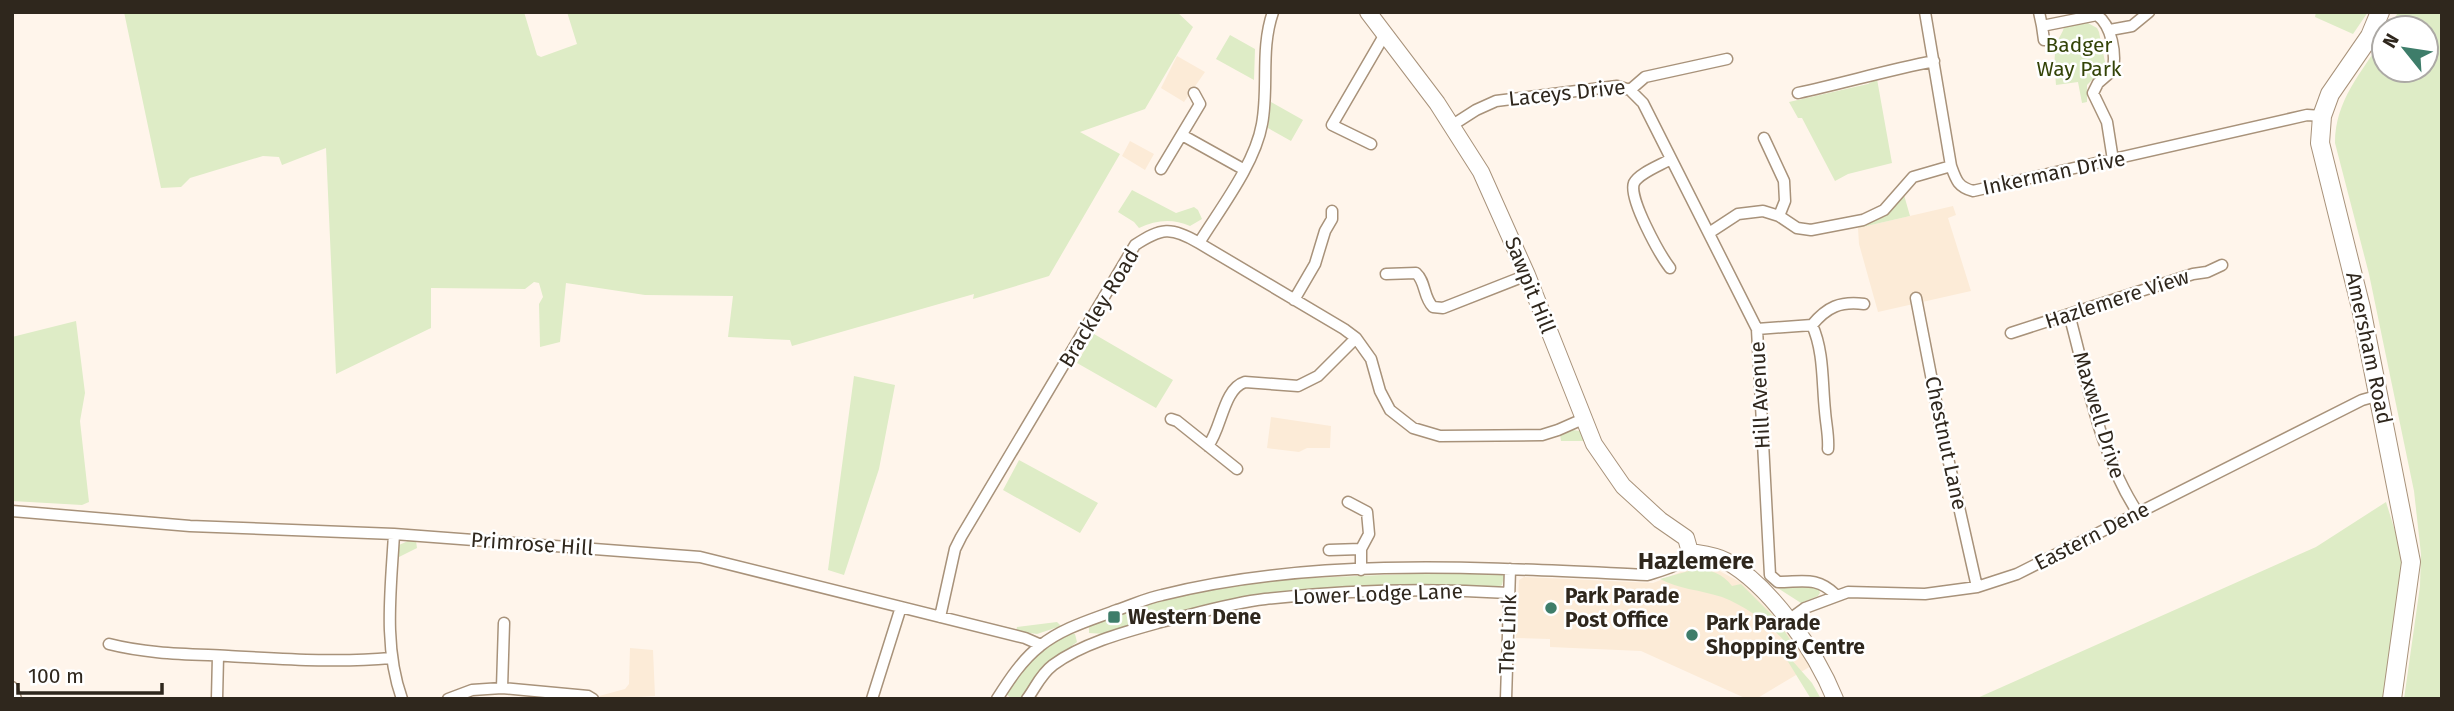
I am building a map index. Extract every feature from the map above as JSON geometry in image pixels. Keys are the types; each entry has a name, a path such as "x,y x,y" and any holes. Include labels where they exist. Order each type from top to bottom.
{"main road":[{"name":"Amersham Road","path":"2380,12 2370,36 2330,94 2322,116 2320,142 2380,395 2411,562 2392,699"}],"street":[{"path":"1199,243 1255,147 1262,124 1266,30 1273,12"},
{"name":"Sawpit Hill","path":"1368,12 1481,172 1527,275 1594,444 1623,486 1686,538 1690,552"},
{"name":"Inkerman Drive","path":"1925,12 1951,166 1956,182 1964,189 1973,191 2307,115 2322,116"},
{"path":"2039,12 2044,40"},
{"path":"2110,30 2132,26 2149,12"},
{"path":"2042,26 2097,15 2110,30 2115,62 2113,71 2098,83 2093,93 2107,122 2113,160"},
{"path":"1371,144 1332,125 1385,34"},
{"name":"Laceys Drive","path":"1451,126 1496,101 1617,86 1630,90 1645,77 1727,59"},
{"path":"1798,93 1863,79 1874,72 1934,61"},
{"name":"Hill Avenue","path":"1630,90 1643,103 1757,329 1770,575 1778,582 1825,584 1836,595"},
{"path":"1161,169 1200,104 1194,93"},
{"path":"1182,135 1243,169"},
{"path":"1764,138 1784,181 1785,201 1779,216"},
{"path":"1670,268 1661,256 1634,196 1634,185 1638,178 1671,159"},
{"path":"1709,233 1738,214 1763,211 1779,216 1797,228 1811,230 1863,220 1884,210 1913,177 1951,166"},
{"path":"1294,300 1315,264 1325,231 1332,219 1332,211"},
{"name":"Brackley Road","path":"940,617 955,549 961,537 1135,245 1157,231 1183,233 1356,338"},
{"name":"Hazlemere View","path":"2011,333 2222,265"},
{"path":"1386,274 1416,273 1421,277 1427,301 1433,307 1443,308 1527,275"},
{"name":"Chestnut Lane","path":"1916,298 1941,427 1977,587"},
{"path":"1757,329 1812,325 1826,309 1854,303 1864,304"},
{"name":"Maxwell Drive","path":"2069,314 2109,461 2138,513"},
{"path":"1812,325 1818,338 1825,418 1829,434 1828,449"},
{"path":"1208,446 1215,437 1230,394 1239,384 1245,382 1298,386 1318,376 1356,338 1371,359 1380,391 1390,410 1413,428 1440,436 1542,435 1583,419"},
{"name":"Eastern Dene","path":"1790,620 1805,607 1836,595 1860,592 1925,594 1977,587 2017,574 2351,405 2380,395"},
{"path":"1171,419 1237,469"},
{"path":"1348,502 1367,512 1369,534 1361,549 1361,570"},
{"name":"Primrose Hill","path":"12,511 190,526 394,534 699,557 1025,638 1041,645"},
{"path":"394,534 389,632 391,658 402,699"},
{"path":"1329,550 1361,549"},
{"path":"997,699 1013,673 1041,645 1078,624 1161,595 1265,575 1361,570 1471,567 1647,575 1669,569 1681,562 1690,552 1708,554 1726,561 1746,576 1790,620 1827,679 1835,699"},
{"name":"The Link","path":"1506,699 1510,569"},
{"name":"Lower Lodge Lane","path":"1027,699 1037,681 1053,665 1086,647 1140,628 1218,608 1264,599 1356,593 1448,589 1510,593"},
{"path":"873,699 901,607"},
{"path":"502,688 504,623"},
{"path":"1078,624 1086,647"},
{"path":"109,643 136,651 218,656 348,662 391,658"},
{"path":"218,656 218,699"},
{"path":"12,687 16,699"},
{"path":"448,699 472,690 502,688 588,696 593,699"}],"shaded area":[{"path":"1177,56 1205,72 1184,102 1161,88"},
{"path":"1130,141 1154,154 1145,170 1122,156"},
{"path":"1953,206 1956,215 1948,218 1971,291 1878,312 1859,244 1858,228"},
{"path":"1271,417 1331,426 1330,448 1307,448 1299,452 1267,448"},
{"path":"1712,567 1742,583 1777,618 1811,666 1756,699 1747,699 1641,651 1550,647 1550,639 1516,638 1519,580 1524,577 1653,583 1691,568"},
{"path":"630,648 653,650 655,696 602,699 599,696 625,689 629,684"}],"green space":[{"path":"124,12 524,12 537,55 541,57 577,44 567,12 1177,12 1193,27 1145,109 1080,132 1120,154 1049,276 973,299 974,294 792,346 790,340 728,337 733,296 645,295 566,283 560,342 540,347 539,304 543,297 539,283 534,282 525,289 431,288 431,328 336,374 326,148 282,165 279,157 263,156 190,178 181,187 161,188"},
{"path":"2316,12 2368,12 2353,34 2315,17"},
{"path":"2442,12 2442,699 2404,699 2420,586 2421,554 2414,491 2369,274 2335,143 2336,128 2345,100 2370,58 2370,84 2440,84 2440,14 2397,14"},
{"name":"Badger Way Park","path":"2086,22 2099,32 2105,62 2104,68 2087,85 2087,102 2082,103 2078,82 2056,85 2055,59 2057,43 2064,27"},
{"path":"1230,35 1255,49 1254,80 1216,59"},
{"path":"1877,79 1892,163 1848,174 1835,181 1802,118 1798,118 1789,102 1868,84"},
{"path":"1271,102 1303,120 1291,141 1268,128"},
{"path":"1132,190 1176,213 1194,207 1202,219 1190,226 1164,221 1139,228 1118,212"},
{"path":"1904,195 1910,216 1858,228 1881,218"},
{"path":"76,321 85,393 80,421 89,502 82,505 12,501 12,337"},
{"path":"1094,334 1173,380 1156,408 1077,363"},
{"path":"854,376 895,385 879,469 844,575 828,570"},
{"path":"1572,430 1581,431 1586,441 1561,441 1560,434"},
{"path":"1019,460 1098,503 1080,533 1003,490"},
{"path":"2386,502 2405,563 2385,699 1975,699 2316,547"},
{"path":"416,541 417,548 397,558 399,545"},
{"path":"1696,569 1716,573 1732,586 1741,584 1777,620 1797,650 1789,654 1791,649 1777,633 1760,618 1732,601 1660,579"},
{"path":"1433,573 1504,576 1502,585 1497,588 1206,605 1105,634 1089,633 1089,625 1131,609 1260,580"},
{"path":"1773,585 1818,587 1820,593 1801,603"},
{"path":"1057,622 1061,626 1037,634 1016,631 1017,627"},
{"path":"1067,633 1075,634 1077,642 1042,668 1021,699 1012,699 1005,693 1034,658"},
{"path":"1790,658 1812,683 1821,699 1811,699 1787,660"}],"place":[{"name":"Park Parade Post Office","path":"1551,608"},
{"name":"Western Dene","path":"1114,617"},
{"name":"Park Parade Shopping Centre","path":"1692,635"}],"district":[{"name":"Hazlemere","path":"1696,561"}]}
